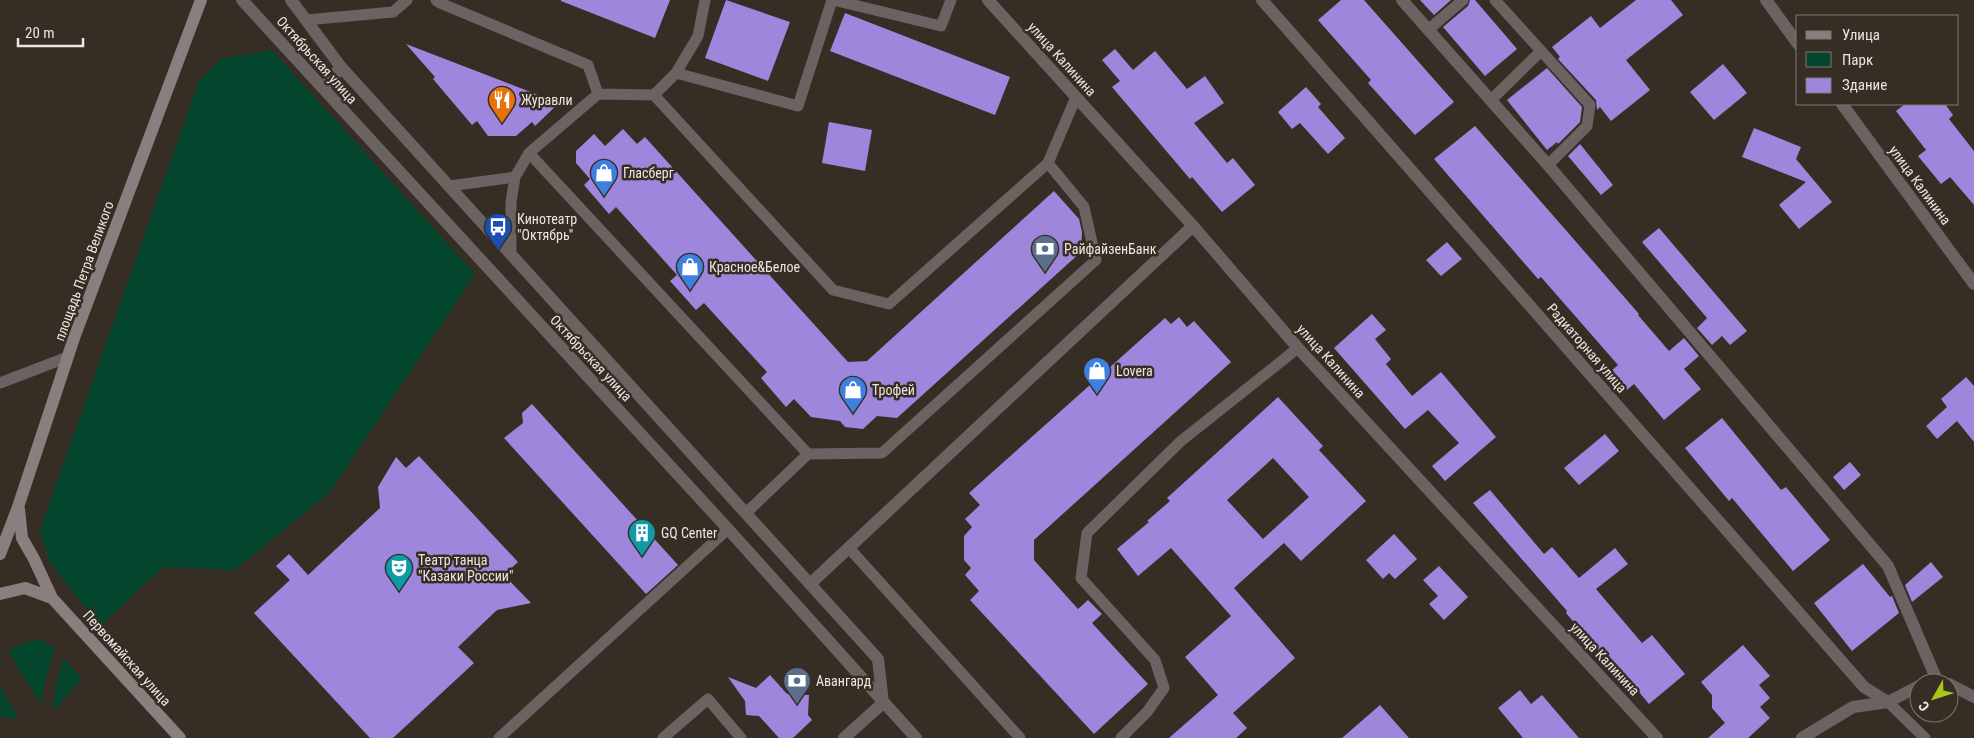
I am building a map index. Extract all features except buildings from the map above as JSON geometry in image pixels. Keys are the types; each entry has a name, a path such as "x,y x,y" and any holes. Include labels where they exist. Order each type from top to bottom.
{"main road":[{"name":"площадь Петра Великого","path":"0,554 18,507 68,357 201,0"},
{"path":"18,507 22,538 52,598"},
{"path":"0,594 25,588 52,598"},
{"name":"Первомайская улица","path":"52,598 180,738"}],"street":[{"name":"Октябрьская улица","path":"242,0 728,529 916,738"},
{"path":"291,0 341,67 878,659 883,703 847,737"},
{"name":"улица Калинина","path":"988,0 1193,226 1298,348 1657,738"},
{"path":"1402,0 1548,165 1888,566 1936,673"},
{"path":"1766,0 1796,41"},
{"name":"Радиаторная улица","path":"1269,3 1864,687 1888,702"},
{"path":"323,88 341,67"},
{"name":"улица Калинина","path":"1843,105 1974,284"},
{"path":"810,584 1193,226"},
{"path":"1959,690 1974,697"},
{"path":"1802,738 1853,708 1888,702 1909,691"}],"lane":[{"path":"306,20 393,12 407,0"},
{"path":"436,0 588,65 598,94"},
{"path":"510,254 511,202 515,177 529,153 598,94 654,95 676,73 698,36 705,0"},
{"path":"676,73 798,106 832,0 941,26 951,0"},
{"path":"1428,30 1463,0"},
{"path":"1495,0 1590,105 1587,126 1548,165"},
{"path":"1491,100 1542,51"},
{"path":"654,95 833,290 889,304 1048,163 1076,97"},
{"path":"529,153 808,454"},
{"path":"746,513 808,454 882,453 1096,260 1084,207 1048,163"},
{"path":"449,186 515,177"},
{"path":"1121,738 1146,712 1164,688 1155,660 1081,578 1088,533 1181,441 1298,348"},
{"path":"0,383 68,357"},
{"path":"499,738 728,529"},
{"path":"849,548 1020,738"},
{"path":"663,738 708,700 741,738"},
{"path":"1888,702 1924,738"}],"green space":[{"path":"272,50 475,274 330,492 235,570 163,567 100,626 49,561 40,530 199,81 221,59"},
{"path":"41,639 54,648 40,703 8,651 26,642"},
{"path":"63,658 82,679 55,709 52,706"},
{"path":"0,687 16,714 17,719 0,716"}],"place":[{"name":"Журавли","path":"502,124"},
{"name":"Гласберг","path":"604,197"},
{"name":"Кинотеатр \"Октябрь\"","path":"498,251"},
{"name":"РайфайзенБанк","path":"1045,273"},
{"name":"Красное&Белое","path":"690,291"},
{"name":"Lovera","path":"1097,395"},
{"name":"Трофей","path":"853,414"},
{"name":"GQ Center","path":"642,557"},
{"name":"Театр танца \"Казаки России\"","path":"399,592"},
{"name":"Авангард","path":"797,705"}]}
